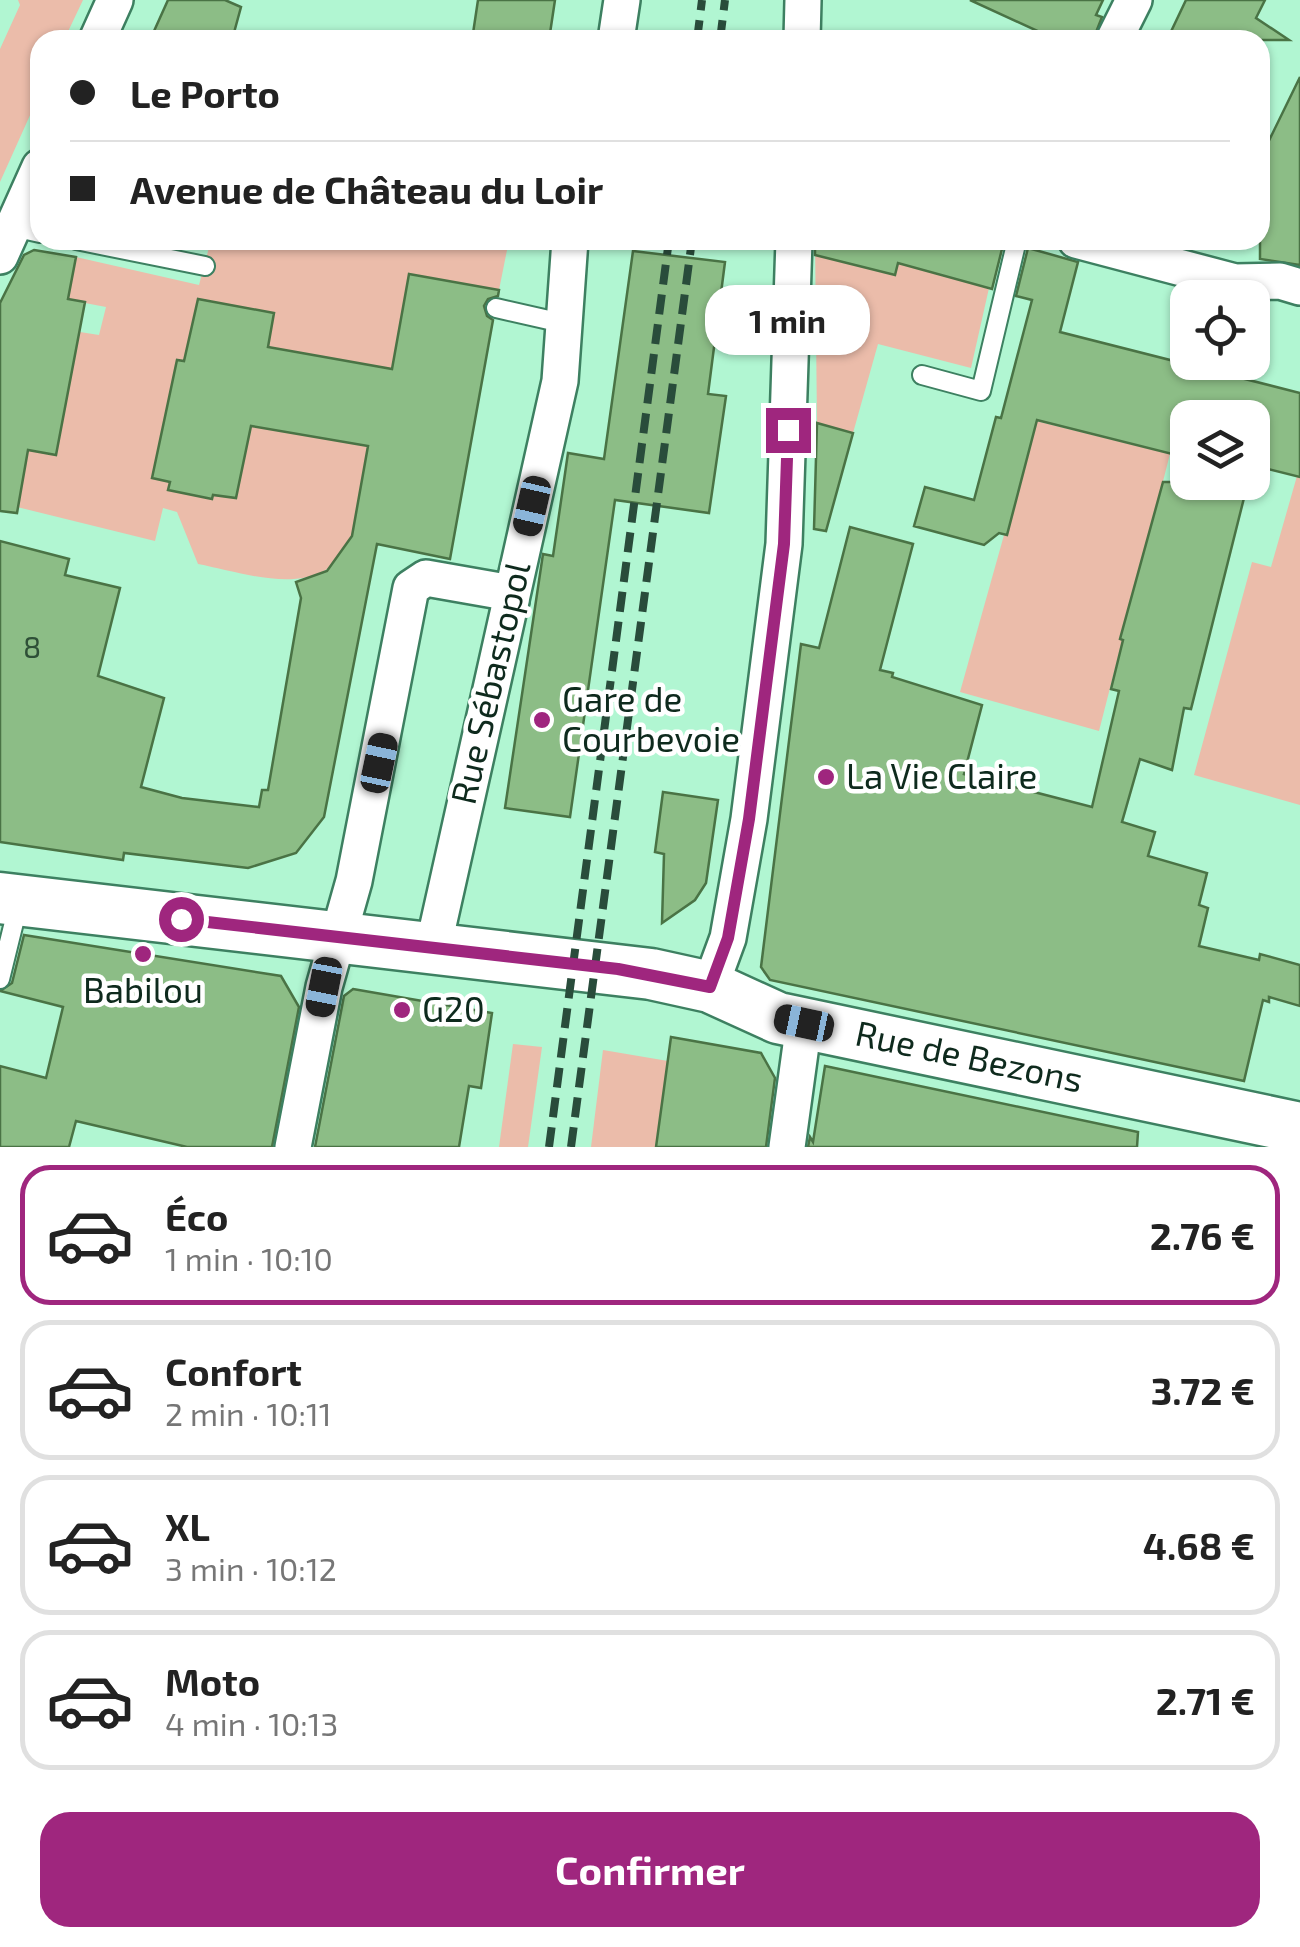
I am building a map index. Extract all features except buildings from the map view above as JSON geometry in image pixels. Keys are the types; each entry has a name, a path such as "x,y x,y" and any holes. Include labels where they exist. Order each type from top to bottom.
{"street":[{"path":"102,30 115,0"},
{"path":"618,30 622,0"},
{"path":"802,30 803,0"},
{"path":"1119,30 1134,0"},
{"path":"18,239 30,200"},
{"name":"Rue Sébastopol","path":"433,948 560,381 569,250"},
{"path":"710,987 728,938 749,819 782,560 794,250"},
{"path":"1114,250 1235,282 1280,281 1300,287"},
{"path":"292,1147 324,987 340,937 379,763 412,588 426,578 500,592 511,600"},
{"name":"Rue de Bezons","path":"10,899 582,965 710,987 778,1018 1300,1128"},
{"path":"787,1147 804,1023"}],"lane":[{"path":"126,250 205,266"},
{"path":"922,375 981,390 1015,250"},
{"path":"496,308 562,323"},
{"path":"0,979 10,899"}],"shaded area":[{"path":"18,0 83,0 69,30 30,30 30,115 0,182 0,49 20,5"},
{"path":"208,250 507,250 499,290 409,274 405,376 372,365 300,352 262,359 274,313 198,299 184,361 177,361 169,490 211,499 213,495 236,498 249,420 267,428 368,446 352,539 339,559 323,571 305,578 284,579 198,564 177,512 163,508 155,541 9,505 22,484 28,450 56,455 80,332 99,335 106,307 85,303 78,331 58,297 68,299 76,257 199,285"},
{"path":"815,250 902,250 899,263 989,288 971,368 878,344 853,433 817,423"},
{"path":"1036,421 1170,454 1099,731 960,692"},
{"path":"1297,476 1300,805 1194,775 1252,562 1271,567"},
{"path":"513,1044 542,1047 528,1147 499,1147"},
{"path":"603,1050 668,1061 655,1147 591,1147"}],"railway":[{"path":"698,30 702,0"},
{"path":"721,30 725,0"},
{"path":"549,1147 668,250"},
{"path":"571,1147 691,250"}],"place":[{"name":"Gare de Courbevoie","path":"542,720"},
{"name":"La Vie Claire","path":"826,777"},
{"name":"Babilou","path":"143,954"},
{"name":"G20","path":"402,1010"}],"route":[{"path":"181,919 618,969 710,987 728,938 749,819 784,544 788,430"}]}
